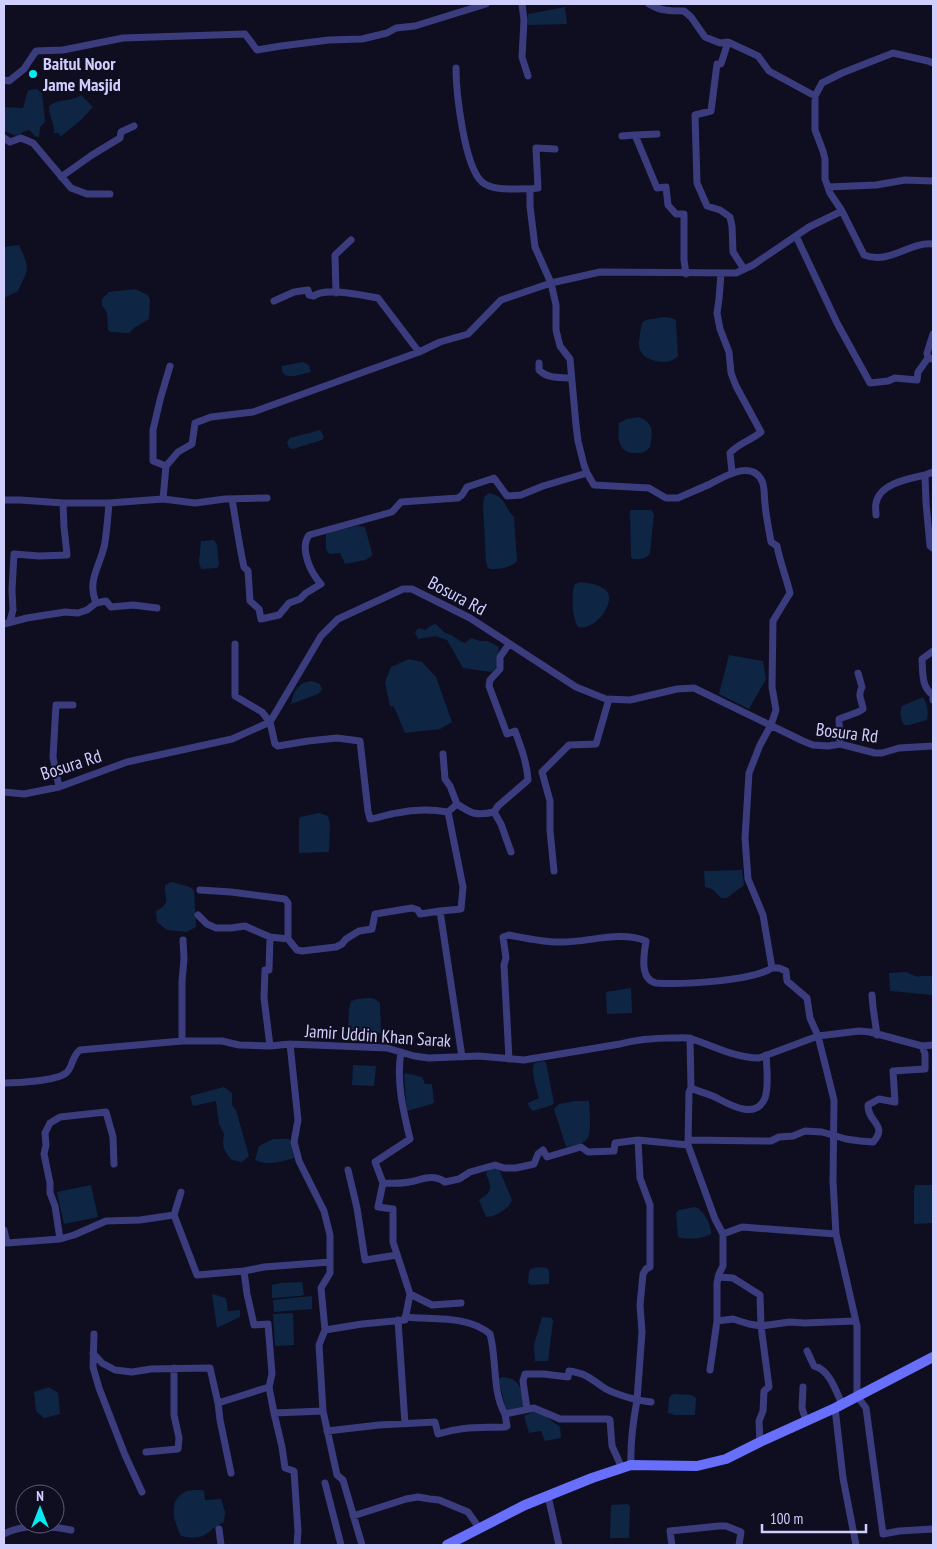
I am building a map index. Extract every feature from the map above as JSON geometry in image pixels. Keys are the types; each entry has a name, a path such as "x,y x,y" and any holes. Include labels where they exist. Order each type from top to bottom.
{"main road":[{"path":"447,1545 526,1505 592,1478 626,1467 697,1466 726,1459 839,1406 933,1357"}],"street":[{"path":"4,80 9,81 24,69 36,51 63,50 123,38 245,34 257,50 329,40 362,39 387,33 396,28 415,26 486,4"},
{"path":"522,4 524,20 522,57 528,76"},
{"path":"649,4 656,9 684,11 691,17 705,38 720,43 728,42 758,56 769,71 815,96"},
{"path":"728,42 721,64 717,64 711,111 695,115 697,183 707,206 720,210 730,217 733,252 744,269"},
{"path":"933,63 893,53 822,83 815,96 815,130 825,160 825,179 864,255 872,258 883,257 925,244 933,244"},
{"path":"456,68 459,109 464,138 478,176 483,183 498,189 538,188 536,148 555,149"},
{"path":"61,176 120,138 121,132 134,126"},
{"path":"622,136 657,134"},
{"path":"635,135 658,188 666,188 668,205 676,214 684,214 684,260 686,274"},
{"path":"4,138 10,142 21,138 33,143 71,188 87,194 110,194"},
{"path":"828,187 876,185 905,180 933,181"},
{"path":"530,189 535,247 551,282 556,305 556,330 560,346 570,359 576,425 584,465 594,485 648,488 671,499 678,498 732,472 749,470 755,472 762,480 771,542 777,546 790,593 773,621 772,687 776,710 749,774 746,838 748,879 762,915 772,968"},
{"path":"162,499 166,466 178,452 192,444 195,424 211,417 252,412 419,352 440,342 468,334 501,300 551,282 600,272 736,273 753,265 809,227 842,212"},
{"path":"796,236 837,323 870,382 888,381 895,378 917,380 918,372 930,358 927,353 933,335"},
{"path":"336,293 335,255 351,240"},
{"path":"721,274 716,313 729,352 731,373 761,432 737,446 730,453 732,472"},
{"path":"274,301 294,292 308,290 310,295 314,296 318,293 336,293 378,298 419,352"},
{"path":"539,363 539,370 549,377 571,378"},
{"path":"166,466 153,461 153,430 170,366"},
{"path":"876,515 876,502 881,493 888,487 933,472"},
{"path":"232,499 237,521 239,546 244,567 248,570 250,601 259,609 261,619 279,615 289,603 300,599 321,584 311,570 307,559 306,540 309,535 392,512 401,502 458,498 467,487 494,478 507,496 521,495 543,486 587,474"},
{"path":"925,475 930,546 933,548"},
{"path":"4,500 109,503 162,499 195,503 268,498"},
{"path":"7,623 13,610 14,554 39,556 67,555 63,503"},
{"path":"96,603 93,596 93,577 102,556 109,503"},
{"name":"Bosura Rd","path":"4,792 24,794 59,787 127,762 232,739 270,722 322,636 338,619 402,589 412,589 470,618 576,687 608,699 630,700 677,689 694,688 802,742 828,746 840,744 875,753 900,748 933,746"},
{"path":"7,623 65,612 78,613 96,603 106,601 111,607 133,605 157,608"},
{"path":"235,644 235,696 259,709 270,722 275,744 278,746 337,738 360,741 370,819 398,812 430,809 448,812"},
{"path":"443,754 445,779 457,804 472,814 481,815 494,812 498,806 528,780 526,763 515,731 507,734 490,686 490,680 500,669 500,657 509,644"},
{"path":"933,651 922,659 925,686 932,695 933,700"},
{"path":"840,744 839,719 858,712 863,708 860,700 862,687 858,673"},
{"path":"554,871 550,830 550,801 542,772 569,745 596,744 608,699"},
{"path":"59,787 53,757 56,705 73,704"},
{"path":"448,812 457,804"},
{"path":"200,890 285,899 288,903 288,939 297,950 302,952 336,947 359,931 372,929 375,914 412,908 418,910 420,914 461,909 463,887 448,812"},
{"path":"494,812 501,824 511,852"},
{"path":"440,911 462,1057"},
{"path":"198,916 206,924 216,928 245,926 270,937 288,939"},
{"path":"509,1058 504,965 506,958 503,937 509,936 556,942 619,937 643,940 646,941 645,974 652,982 656,983 691,984 765,973 772,968 786,971 788,981 806,998 810,1018 818,1036 834,1100 832,1181 836,1234 854,1321 857,1326 857,1396 866,1408 883,1534 933,1529"},
{"path":"270,937 269,970 265,970 264,998 270,1046"},
{"path":"182,1041 183,940"},
{"path":"872,995 872,1007 877,1034"},
{"name":"Jamir Uddin Khan Sarak","path":"4,1084 48,1079 65,1074 68,1072 76,1053 80,1050 182,1041 222,1041 239,1045 270,1046 290,1044 387,1048 414,1056 430,1058 479,1056 524,1060 620,1044 635,1039 690,1038 749,1058 759,1058 818,1036 859,1031 870,1032 922,1046 933,1045"},
{"path":"690,1038 691,1088 689,1092 688,1143 714,1219 723,1234 723,1266 718,1277 718,1321 710,1370"},
{"path":"290,1044 298,1120 294,1142 299,1161 324,1211 330,1235 330,1273 321,1288 325,1330 319,1345 323,1411 337,1475 342,1480 362,1545"},
{"path":"383,1183 408,1182 428,1177 440,1178 445,1182 459,1179 470,1172 495,1165 501,1168 510,1168 534,1164 538,1154 543,1150 547,1157 581,1147 588,1152 614,1152 614,1143 638,1140 688,1143 771,1141 779,1137 793,1136 805,1131 822,1132 833,1136 873,1142 878,1137 879,1131 878,1126 869,1115 868,1105 879,1100 895,1102 894,1071 925,1069 925,1054 922,1046"},
{"path":"401,1052 399,1065 400,1082 404,1116 410,1138 375,1162 383,1183 378,1207 394,1209 393,1242 410,1294 402,1319 405,1424"},
{"path":"691,1088 741,1109 756,1108 765,1097 767,1079 766,1055"},
{"path":"60,1239 44,1154 46,1145 45,1133 50,1123 60,1117 106,1112 113,1137 114,1164"},
{"path":"626,1467 637,1400 642,1332 640,1305 643,1274 650,1267 650,1205 640,1178 638,1140"},
{"path":"348,1170 357,1208 365,1260 397,1255"},
{"path":"182,1192 174,1215 197,1275 330,1262"},
{"path":"4,1230 7,1243 60,1239 106,1221 140,1220 174,1215"},
{"path":"723,1234 742,1227 836,1234"},
{"path":"244,1271 254,1326 268,1324 272,1374 269,1387 285,1468 294,1471 298,1531 297,1545"},
{"path":"718,1277 733,1278 760,1295 761,1326 769,1387 764,1391 763,1411 759,1421 760,1442"},
{"path":"410,1294 432,1305 461,1303"},
{"path":"325,1330 402,1319 458,1321 475,1326 490,1334 496,1382 507,1426 467,1427 438,1434 436,1422 379,1425 327,1431"},
{"path":"718,1321 733,1319 761,1326 790,1322 854,1321"},
{"path":"94,1334 93,1367 99,1388 124,1455 142,1492"},
{"path":"806,1351 814,1366 820,1368 828,1378 839,1406 843,1478 856,1545"},
{"path":"93,1353 102,1363 115,1370 132,1372 151,1369 210,1368 231,1473"},
{"path":"146,1452 178,1450 179,1438 174,1415 174,1368"},
{"path":"527,1409 523,1381 525,1374 568,1377 569,1371 590,1377 606,1388 623,1396 651,1402"},
{"path":"218,1403 269,1387"},
{"path":"803,1387 802,1408 806,1421"},
{"path":"505,1414 534,1408 560,1419 608,1419 610,1420 612,1446 626,1467"},
{"path":"274,1413 323,1411"},
{"path":"325,1483 341,1545"},
{"path":"548,1496 560,1545"},
{"path":"353,1516 406,1499 430,1499 439,1500 468,1512 480,1529"},
{"path":"672,1545 670,1531 719,1526 726,1526 741,1532 739,1545"},
{"path":"4,1534 23,1527 52,1527 71,1530"},
{"path":"218,1529 221,1545"}],"water":[{"path":"565,7 567,24 528,25 528,14"},
{"path":"37,89 42,93 45,122 40,127 39,137 29,130 17,136 4,131 4,107 23,108 28,90"},
{"path":"81,95 93,107 81,120 60,137 59,133 54,133 49,106"},
{"path":"19,245 25,260 26,272 18,291 4,298 4,247"},
{"path":"135,289 148,295 150,300 149,319 129,333 111,332 108,330 107,313 102,305 102,299 109,292"},
{"path":"664,317 676,320 678,356 668,362 649,359 641,352 639,347 642,323 646,320"},
{"path":"303,362 309,365 311,372 287,376 282,371 282,366"},
{"path":"639,417 650,425 652,437 650,447 642,452 630,452 625,450 620,444 619,423 627,419"},
{"path":"320,430 324,437 322,440 293,449 289,448 287,442 290,438"},
{"path":"489,493 499,497 514,517 517,561 509,567 491,569 488,568 486,562 483,505 484,497"},
{"path":"630,510 651,510 654,514 650,553 643,559 633,559 631,557"},
{"path":"358,526 365,527 372,556 365,560 345,564 340,553 329,554 326,549 326,534"},
{"path":"214,540 217,545 219,565 217,568 201,569 199,561 201,541"},
{"path":"580,582 603,588 608,593 609,599 604,613 592,624 585,627 578,627 573,612 574,588 575,584"},
{"path":"436,624 445,633 465,643 471,638 488,641 499,647 497,666 492,672 463,668 447,640 435,636 418,639 415,632 419,628 425,630"},
{"path":"729,655 763,661 766,679 749,709 719,694"},
{"path":"409,659 422,662 436,677 452,722 440,729 405,733 394,707 390,706 385,682 391,667"},
{"path":"311,681 320,684 322,690 318,694 291,704 299,686"},
{"path":"923,697 926,702 927,720 904,725 901,716 902,706"},
{"path":"319,813 328,816 330,824 329,852 299,853 300,817"},
{"path":"742,870 744,885 727,898 721,898 712,889 705,887 704,871"},
{"path":"172,882 190,887 194,891 196,927 186,932 167,930 157,922 156,911 166,903 165,885"},
{"path":"907,972 915,976 933,977 933,995 890,991 889,973"},
{"path":"631,988 632,1013 607,1014 606,992"},
{"path":"370,998 380,1003 380,1033 368,1035 348,1031 351,1001"},
{"path":"544,1061 554,1103 533,1111 528,1103 539,1098 533,1076 533,1067 534,1063"},
{"path":"353,1065 376,1066 374,1086 352,1085"},
{"path":"405,1073 422,1077 425,1084 432,1084 434,1102 432,1104 407,1111"},
{"path":"224,1087 232,1093 232,1105 236,1110 249,1156 242,1162 232,1160 225,1151 223,1145 224,1134 219,1124 216,1101 193,1106 190,1096"},
{"path":"589,1101 589,1134 583,1142 566,1147 554,1109 559,1104"},
{"path":"273,1139 289,1139 294,1158 269,1163 255,1160 259,1146"},
{"path":"492,1168 497,1168 500,1171 512,1200 501,1212 486,1217 479,1200 489,1191 490,1185 486,1173"},
{"path":"91,1185 98,1217 64,1224 57,1192"},
{"path":"915,1185 933,1185 933,1223 914,1224"},
{"path":"695,1207 706,1218 711,1234 695,1238 678,1237 676,1213 679,1210"},
{"path":"538,1267 547,1268 549,1271 548,1284 531,1285 528,1283 529,1272 531,1269"},
{"path":"302,1282 304,1295 272,1298 272,1285"},
{"path":"212,1294 226,1298 228,1311 240,1310 240,1317 217,1328"},
{"path":"312,1296 312,1309 274,1312 273,1300"},
{"path":"293,1313 294,1345 275,1346 273,1314"},
{"path":"542,1317 552,1318 553,1321 548,1361 535,1361 534,1345"},
{"path":"502,1377 509,1378 517,1383 521,1390 524,1406 506,1411 499,1379"},
{"path":"49,1387 58,1393 60,1414 44,1418 36,1411 34,1392"},
{"path":"675,1394 692,1395 696,1398 695,1415 668,1413 669,1398"},
{"path":"537,1410 560,1427 561,1438 545,1441 541,1431 529,1433 524,1416"},
{"path":"204,1491 205,1500 221,1499 225,1512 224,1522 200,1537 181,1536 174,1518 176,1501 185,1492"},
{"path":"628,1504 630,1507 629,1538 610,1538 611,1505"}],"place":[{"name":"Baitul Noor Jame Masjid","path":"33,74"}]}
